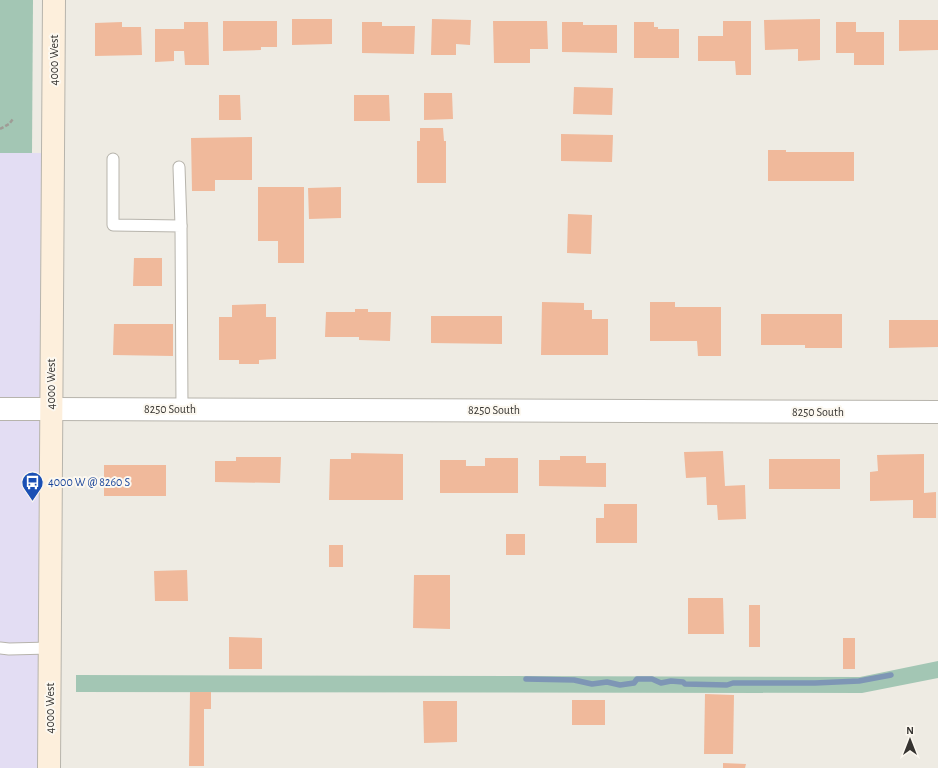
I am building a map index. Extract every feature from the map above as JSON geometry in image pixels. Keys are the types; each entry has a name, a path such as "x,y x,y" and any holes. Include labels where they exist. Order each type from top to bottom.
{"main road":[{"name":"4000 West","path":"49,768 54,0"}],"street":[{"name":"8250 South","path":"0,408 938,412"}],"lane":[{"path":"113,159 113,225 181,226"},
{"path":"179,167 181,226 182,409"},
{"path":"0,648 50,648"}],"path":[{"path":"0,129 9,124 13,119"}],"shaded area":[{"path":"0,153 41,153 38,768 0,768"}],"green space":[{"path":"0,0 33,0 32,153 0,153"},
{"path":"938,661 938,678 862,693 76,692 76,675 860,677"}],"building":[{"path":"292,19 332,19 332,44 292,45"},
{"path":"432,19 471,20 470,45 456,44 456,55 431,55"},
{"path":"820,19 820,60 798,61 798,49 765,50 764,20"},
{"path":"899,20 938,20 938,50 899,51"},
{"path":"223,21 277,21 277,47 261,47 261,50 223,51"},
{"path":"493,21 547,21 548,49 530,49 530,63 494,63"},
{"path":"723,21 751,21 751,75 736,75 735,61 698,61 698,36 723,36"},
{"path":"122,22 122,27 141,27 142,55 95,56 95,23"},
{"path":"184,22 208,22 209,65 185,65 184,51 174,51 174,61 155,62 155,29 184,29"},
{"path":"362,22 382,22 382,26 415,26 414,54 362,53"},
{"path":"562,22 583,22 583,25 617,25 617,53 562,52"},
{"path":"634,22 654,22 654,27 658,27 658,29 679,29 679,58 634,58"},
{"path":"836,22 856,22 856,32 884,32 884,65 854,65 854,53 836,53"},
{"path":"574,87 613,88 612,115 573,114"},
{"path":"424,93 452,93 453,119 424,120"},
{"path":"219,95 240,95 241,120 219,120"},
{"path":"354,95 389,95 390,121 354,121"},
{"path":"420,128 443,128 444,141 446,141 446,183 417,183 417,141 420,141"},
{"path":"561,134 613,135 612,162 561,161"},
{"path":"252,137 252,180 215,180 215,191 192,191 191,138"},
{"path":"768,150 786,150 786,152 854,152 854,181 768,181"},
{"path":"258,187 304,187 304,263 278,263 278,241 258,241"},
{"path":"341,187 341,218 309,219 308,188"},
{"path":"568,214 592,215 591,254 567,253"},
{"path":"134,258 162,258 162,286 133,286"},
{"path":"542,302 584,303 584,310 592,310 592,319 608,319 608,355 541,355"},
{"path":"650,302 675,302 675,307 721,307 721,356 698,356 697,341 650,341"},
{"path":"266,304 266,317 276,317 276,359 259,360 259,364 239,364 239,360 219,360 219,317 232,317 232,305"},
{"path":"355,309 368,309 368,312 391,312 390,341 359,340 359,337 325,337 326,312 355,312"},
{"path":"761,314 842,314 842,348 805,348 805,345 761,345"},
{"path":"431,316 502,316 502,344 431,343"},
{"path":"889,320 938,320 938,347 889,348"},
{"path":"114,324 173,324 173,356 113,355"},
{"path":"723,451 725,486 745,485 746,519 718,520 717,505 707,505 706,477 686,478 684,452"},
{"path":"351,453 403,454 403,500 329,500 330,459 351,459"},
{"path":"924,454 924,493 936,492 936,518 913,518 913,500 870,501 870,472 878,471 877,455"},
{"path":"560,456 586,456 586,463 606,463 606,487 539,486 539,460 560,460"},
{"path":"236,457 281,457 280,483 215,482 215,461 236,461"},
{"path":"485,458 518,458 518,493 440,493 440,460 466,460 466,466 485,466"},
{"path":"769,459 840,459 840,489 769,489"},
{"path":"104,465 166,465 166,496 104,496"},
{"path":"604,504 637,504 637,543 596,543 596,518 604,518"},
{"path":"506,534 525,534 525,555 506,555"},
{"path":"329,545 343,545 343,567 329,567"},
{"path":"187,570 188,601 155,601 154,571"},
{"path":"414,575 450,575 450,629 413,628"},
{"path":"688,598 723,598 724,634 688,634"},
{"path":"749,605 760,605 760,647 749,647"},
{"path":"229,637 262,638 262,669 229,669"},
{"path":"843,638 855,638 855,669 843,669"},
{"path":"190,692 211,692 211,709 204,709 204,766 189,766"},
{"path":"705,694 734,695 733,754 704,754"},
{"path":"572,700 605,700 605,725 572,725"},
{"path":"423,701 457,701 457,742 424,743"},
{"path":"723,763 746,764 745,768 723,768"}],"waterway":[{"path":"526,679 574,680 592,684 607,682 620,685 634,683 637,679 652,679 661,683 671,681 683,682 685,684 727,685 733,683 815,683 859,681 891,675"}],"place":[{"name":"4000 W @ 8260 S","path":"32,502"}]}
